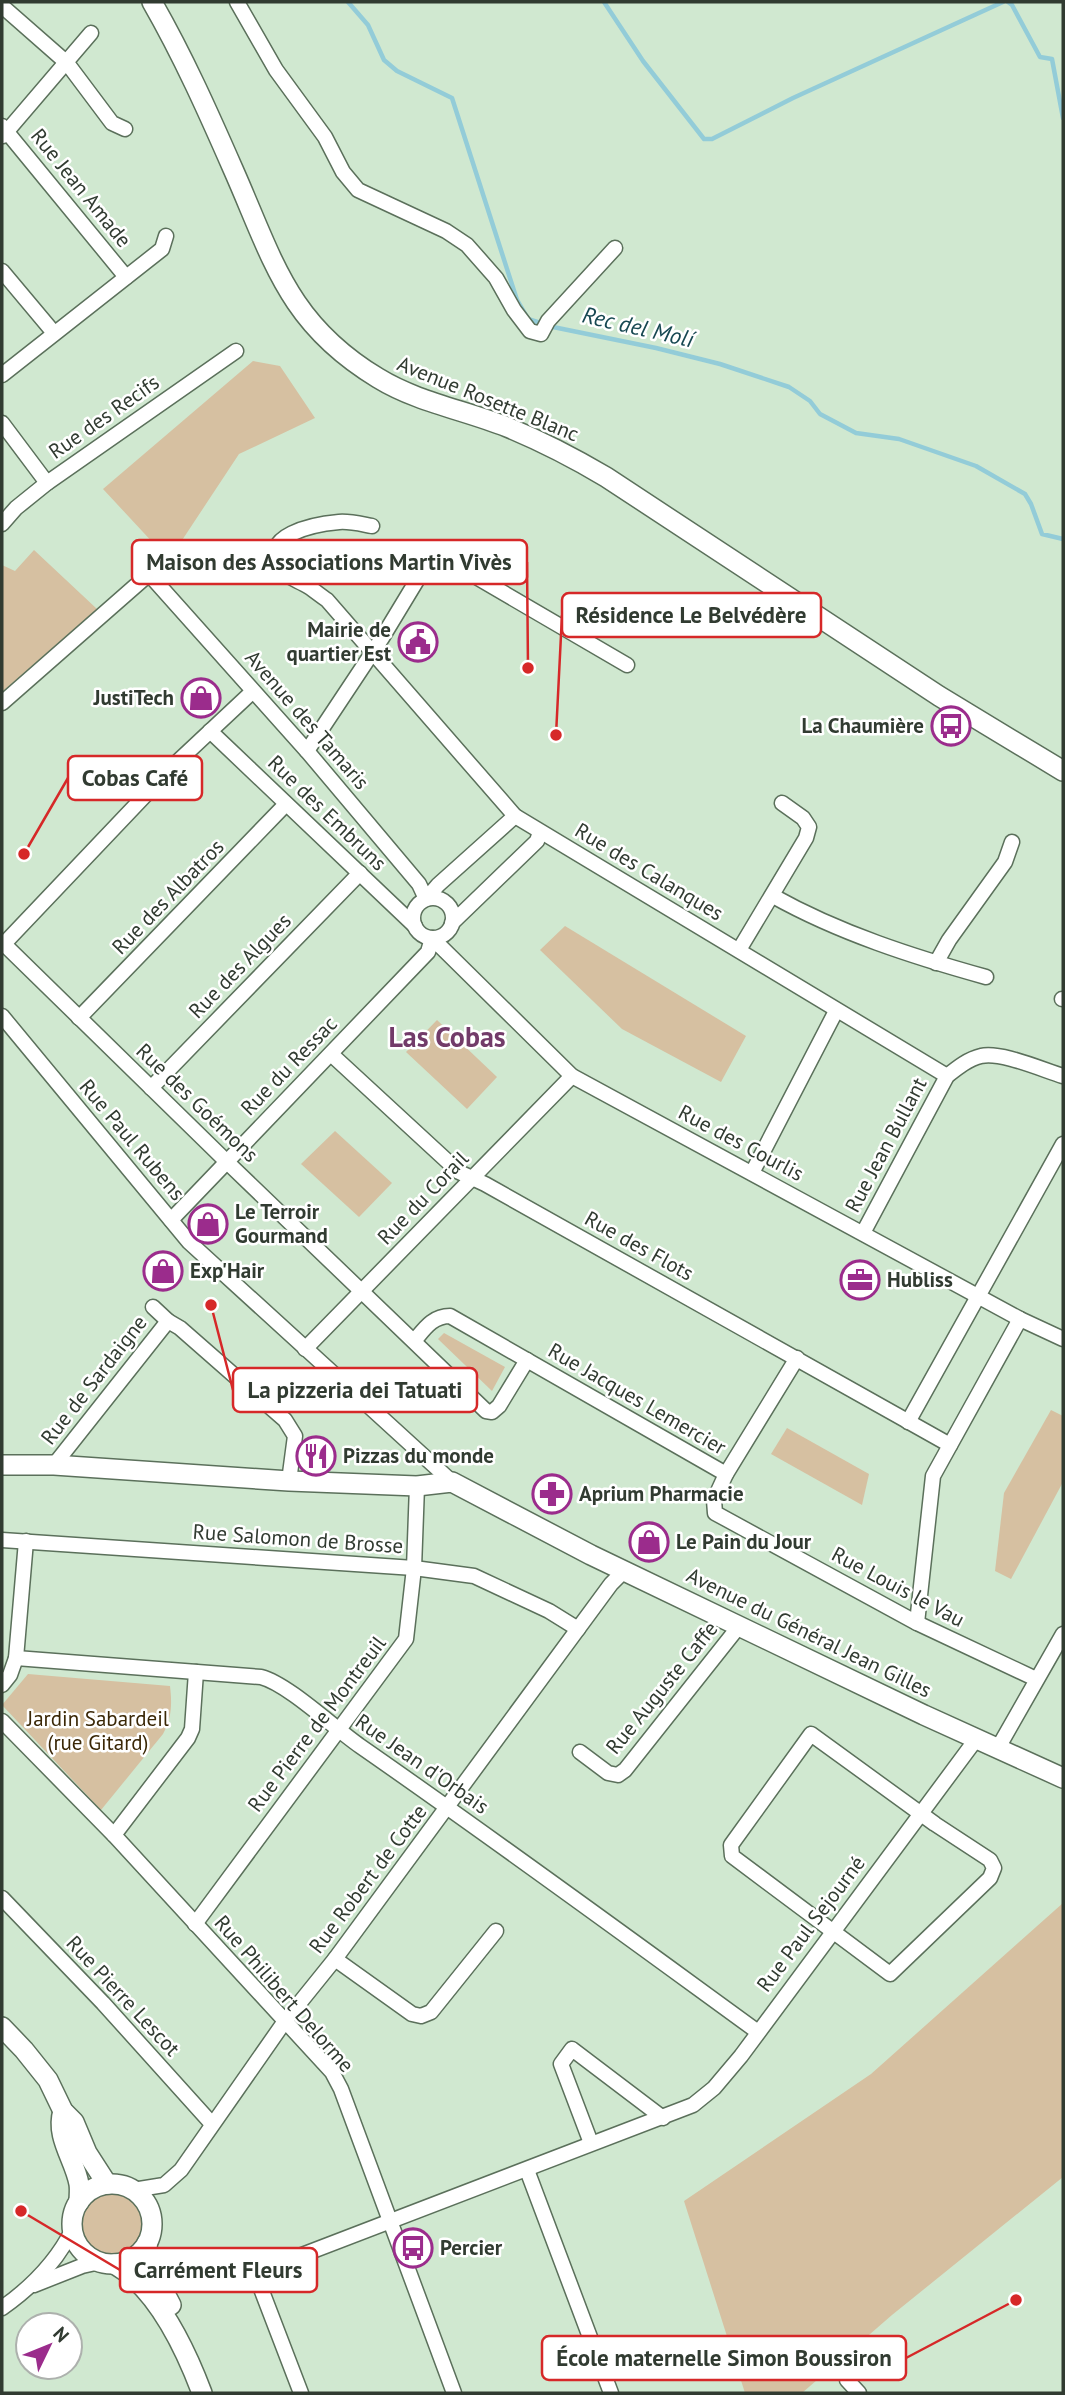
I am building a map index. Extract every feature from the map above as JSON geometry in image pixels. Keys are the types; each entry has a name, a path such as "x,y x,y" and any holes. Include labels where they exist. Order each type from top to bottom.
{"main road":[{"name":"Avenue Rosette Blanc","path":"152,2 186,65 280,279 303,313 326,339 379,379 411,394 506,427 562,452 606,477 939,696 1063,771"},
{"path":"2,1465 54,1465 289,1481 417,1486 452,1482"},
{"name":"Avenue du Général Jean Gilles","path":"452,1482 624,1571 1063,1778"},
{"path":"2,2027 48,2080 63,2111 74,2122 87,2153 107,2184"},
{"path":"63,2111 60,2121 79,2183 79,2202"},
{"path":"107,2263 127,2261 139,2254 151,2232 149,2208 142,2198 125,2186 107,2184 86,2193 75,2210 73,2229 82,2249 107,2263 129,2272 152,2296 199,2386"},
{"path":"147,2243 148,2261 180,2319 191,2347 199,2386"}],"street":[{"path":"237,2 276,70 325,137 342,172 358,190 446,231 467,245 496,278 514,310 530,331 541,334 546,324 615,248"},
{"path":"2,6 67,63 112,123 125,129"},
{"path":"4,132 91,33"},
{"name":"Rue Jean Amade","path":"4,132 127,277"},
{"path":"2,375 162,249 166,236"},
{"path":"2,271 54,333"},
{"name":"Rue des Recifs","path":"2,524 16,508 47,483 236,351"},
{"path":"2,423 47,483"},
{"name":"Rue des Calanques","path":"372,526 341,522 294,531 281,540 275,550 276,562 284,574 310,587 327,600 515,816 947,1076"},
{"path":"307,751 428,562 442,557 627,665"},
{"name":"Avenue des Tamaris","path":"2,703 149,574 307,751 419,884 426,899"},
{"path":"3,945 174,765 252,692"},
{"name":"Rue des Embruns","path":"210,731 415,926"},
{"path":"739,950 806,838 809,827 803,818 782,803"},
{"name":"Rue des Albatros","path":"79,1018 286,804"},
{"path":"515,816 420,902 413,913 415,926 422,934 432,938 444,934 452,923 537,841 540,832"},
{"path":"936,963 949,940 1005,862 1012,842"},
{"name":"Rue des Algues","path":"151,1088 360,873"},
{"path":"773,896 807,915 936,963 986,977"},
{"path":"426,899 438,899 449,905 452,923"},
{"name":"Rue du Ressac","path":"171,1220 428,953 432,938"},
{"name":"Rue des Courlis","path":"432,938 572,1076 1020,1319 1063,1339"},
{"name":"Rue des Goémons","path":"3,945 486,1410 492,1412 499,1406 527,1360"},
{"path":"752,1172 836,1011"},
{"name":"Rue Paul Rubens","path":"2,1016 189,1242 452,1482"},
{"name":"Rue des Flots","path":"331,1054 459,1172 485,1184 950,1445"},
{"name":"Rue Jean Bullant","path":"863,1233 947,1076 965,1063 983,1055 1000,1057 1063,1076"},
{"name":"Rue du Corail","path":"305,1349 572,1076"},
{"path":"908,1422 1063,1144"},
{"name":"Rue de Sardaigne","path":"153,1307 285,1420 295,1436 289,1481"},
{"name":"Rue Jacques Lemercier","path":"415,1340 439,1316 450,1316 726,1474"},
{"path":"917,1623 933,1476 1020,1319"},
{"name":"Rue de Sardaigne","path":"54,1465 168,1321"},
{"name":"Rue Louis le Vau","path":"797,1358 726,1474 714,1500 715,1513 917,1623 1036,1679"},
{"name":"Rue Pierre de Montreuil","path":"195,1924 406,1639 414,1568 417,1486"},
{"name":"Rue Salomon de Brosse","path":"2,1540 414,1568 474,1576 549,1611 578,1629"},
{"path":"2,1685 10,1675 16,1658 26,1541"},
{"name":"Rue Robert de Cotte","path":"133,2190 164,2185 181,2171 285,2021 335,1959 578,1629 624,1571"},
{"name":"Rue Auguste Caffe","path":"579,1752 608,1773 618,1774 625,1770 740,1625"},
{"path":"998,1748 1063,1634"},
{"name":"Rue Jean d'Orbais","path":"16,1658 261,1677 274,1681 338,1731 758,2032"},
{"path":"114,1835 192,1729 196,1672"},
{"name":"Rue Philibert Delorme","path":"2,1721 114,1835 332,2073 341,2089 454,2393"},
{"path":"811,1734 919,1813 990,1860 994,1868 990,1878 890,1974 732,1856 731,1845 811,1734"},
{"name":"Rue Paul Sejourné","path":"300,2393 255,2273 693,2105 714,2088 758,2032 977,1738"},
{"name":"Rue Pierre Lescot","path":"2,1898 103,2003 212,2124"},
{"path":"335,1959 412,2014 421,2016 431,2012 496,1931"},
{"path":"591,2143 561,2064 572,2049 663,2118"},
{"path":"527,2170 611,2393"},
{"path":"33,2286 57,2257 73,2229"},
{"path":"2,2308 33,2286 82,2266 107,2263"},
{"path":"847,2380 859,2393"}],"green space":[{"path":"253,361 280,366 315,418 239,454 169,560 103,489"},
{"path":"34,550 97,609 2,692 2,565 15,571"},
{"path":"565,926 746,1036 721,1082 622,1029 540,950"},
{"path":"437,1020 497,1077 467,1109 406,1052"},
{"path":"335,1131 392,1183 359,1217 301,1164"},
{"path":"444,1333 505,1367 492,1391 438,1339"},
{"path":"1051,1410 1063,1416 1063,1482 1011,1579 995,1571 1004,1493"},
{"path":"787,1428 869,1474 862,1505 771,1454"},
{"name":"Jardin Sabardeil (rue Gitard)","path":"28,1674 170,1686 171,1710 163,1734 101,1810 2,1705"},
{"path":"1063,1903 1063,2177 892,2315 802,2393 745,2393 684,2201 871,2074"},
{"path":"113,2192 135,2201 144,2223 135,2245 113,2254 91,2245 82,2223 91,2201"}],"waterway":[{"name":"Rec del Molí","path":"348,2 368,25 384,60 397,71 452,98 517,300 528,319 720,364 789,387 810,401 820,414 856,433 899,439 976,466 1025,494 1042,534 1063,539"},
{"path":"604,2 643,61 704,139 712,139 793,98 1003,2"},
{"path":"1008,2 1040,57 1052,59 1063,118"}],"place":[{"name":"Mairie de quartier Est","path":"418,642"},
{"name":"Maison des Associations Martin Vivès","path":"528,668"},
{"name":"JustiTech","path":"201,698"},
{"name":"La Chaumière","path":"951,726"},
{"name":"Résidence Le Belvédère","path":"556,735"},
{"name":"Cobas Café","path":"24,854"},
{"name":"Le Terroir Gourmand","path":"208,1224"},
{"name":"Exp'Hair","path":"163,1271"},
{"name":"Hubliss","path":"860,1280"},
{"name":"La pizzeria dei Tatuati","path":"211,1305"},
{"name":"Pizzas du monde","path":"316,1456"},
{"name":"Aprium Pharmacie","path":"552,1494"},
{"name":"Le Pain du Jour","path":"649,1542"},
{"name":"Carrément Fleurs","path":"21,2211"},
{"name":"Percier","path":"413,2248"},
{"name":"École maternelle Simon Boussiron","path":"1016,2300"}],"district":[{"name":"Las Cobas","path":"447,1037"}]}
